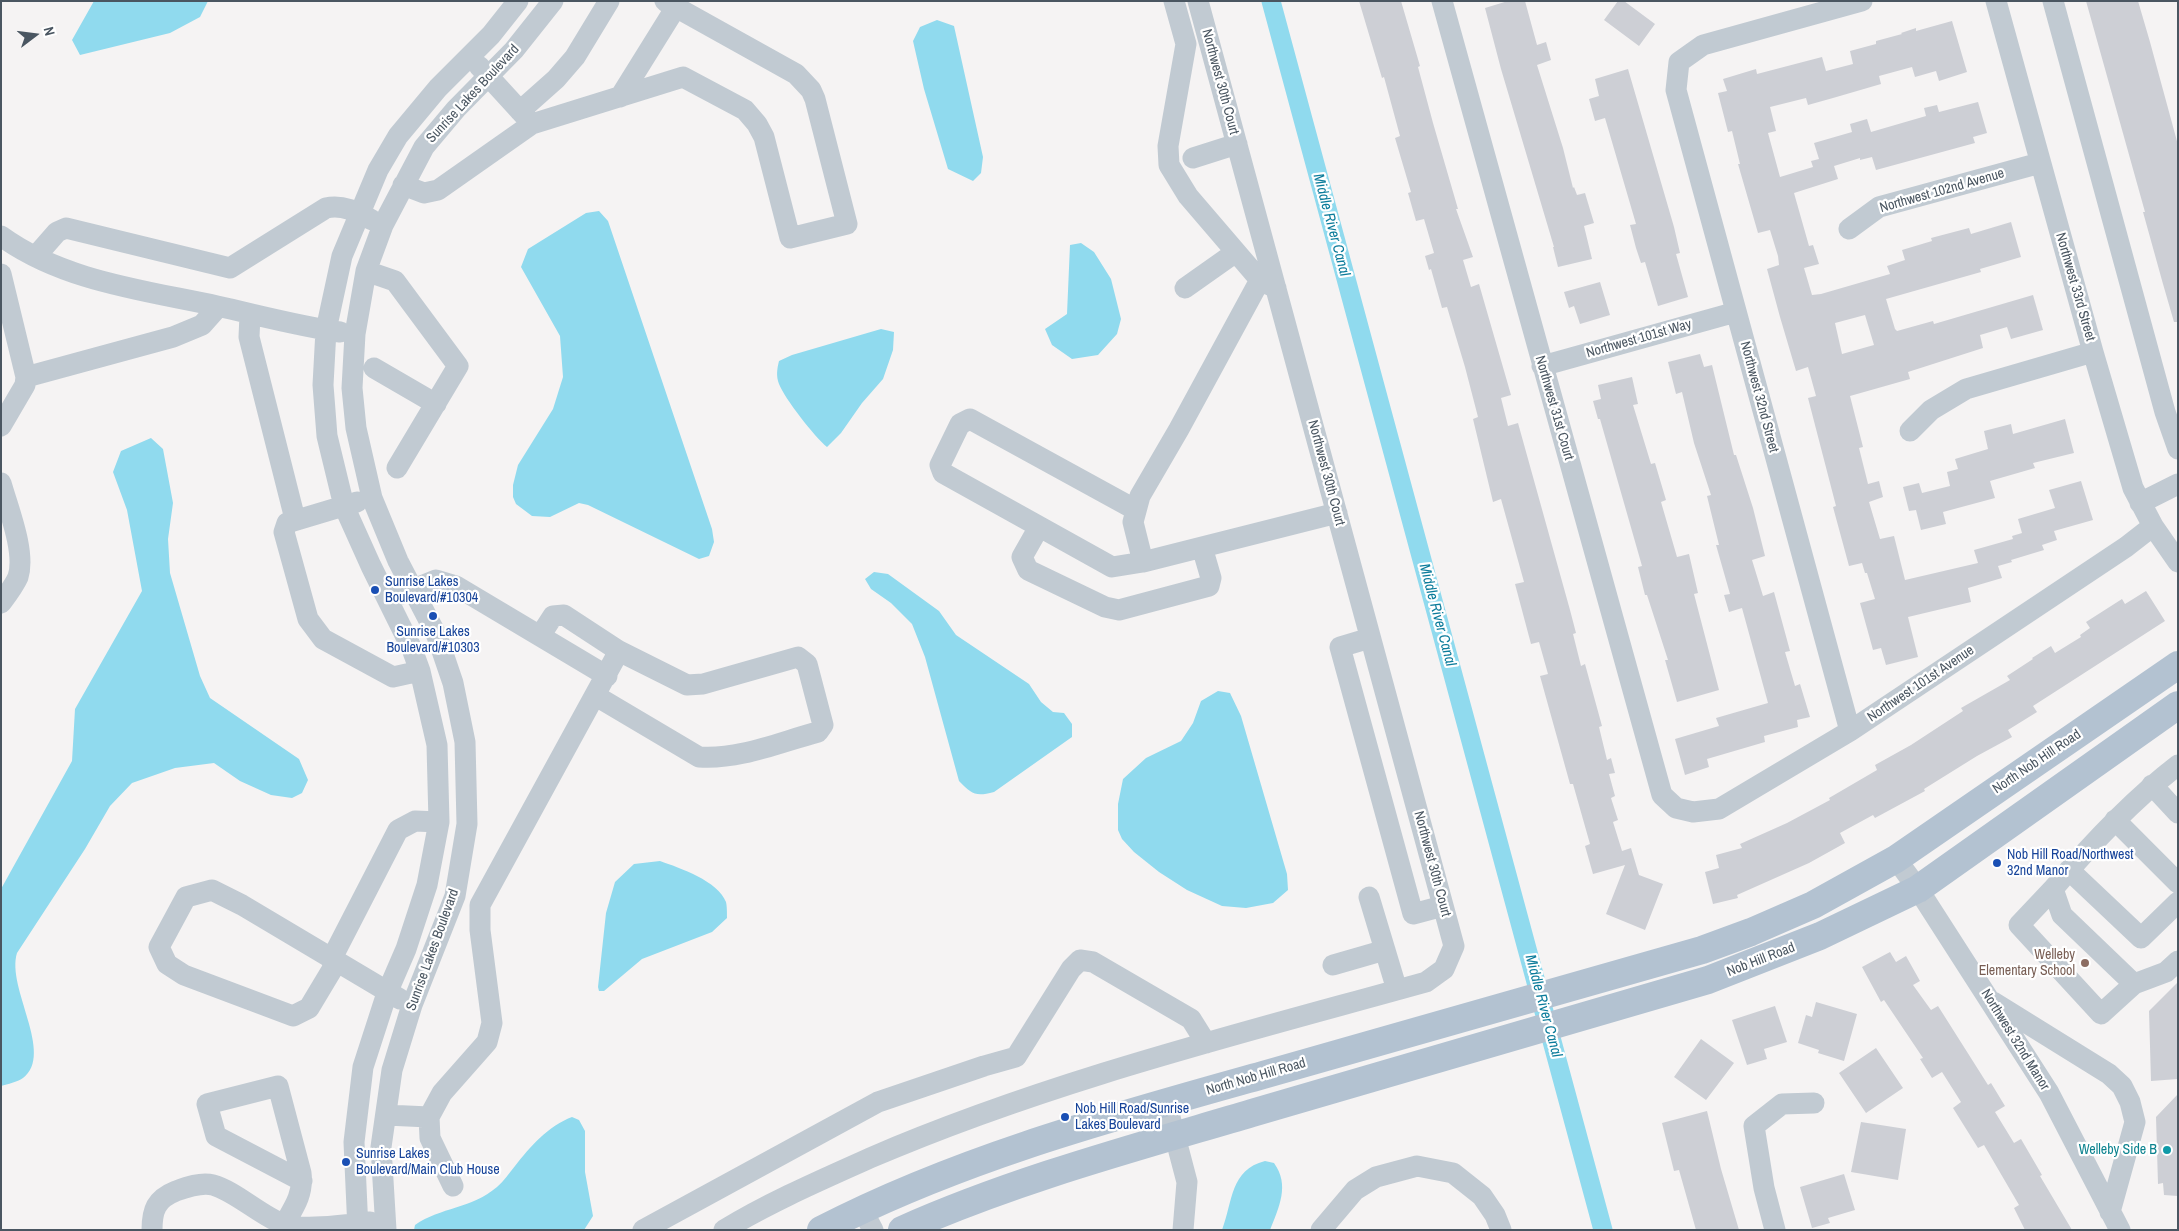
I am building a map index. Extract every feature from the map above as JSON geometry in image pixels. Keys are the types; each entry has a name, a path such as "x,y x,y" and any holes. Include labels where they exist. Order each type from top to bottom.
{"main road":[{"name":"North Nob Hill Road","path":"832,1227 868,1220 927,1180 1003,1152 1166,1102 1702,950 1751,932 1813,905 1896,859 2178,665"},
{"path":"1918,889 2178,705"},
{"name":"Nob Hill Road","path":"1176,1135 1708,980 1761,961 1820,936 1918,889"},
{"path":"902,1230 940,1213 1017,1184 1176,1135"}],"street":[{"name":"Sunrise Lakes Boulevard","path":"358,1227 354,1142 363,1066 387,993 406,949 427,885 438,822 437,745 420,671 412,649 344,506 327,436 323,384 326,330 342,256 378,170 398,136 438,88 491,35 518,1"},
{"name":"Sunrise Lakes Boulevard","path":"386,1225 382,1147 392,1070 412,1005 455,896 467,824 465,742 453,683 437,636 398,561 372,498 356,428 352,388 355,334 366,271 383,225 424,147 456,109 514,50 553,1"},
{"path":"403,185 424,192 438,190 526,118 575,57 609,1"},
{"path":"1143,562 1132,522 1140,496 1268,284 1236,252 1188,196 1169,165 1168,146 1186,44 1174,1"},
{"name":"Northwest 30th Court","path":"1198,1 1237,144 1268,284 1337,513 1454,946 1444,969 1426,982 1397,990"},
{"name":"Northwest 31st Court","path":"1442,1 1662,795 1676,808"},
{"name":"Northwest 32nd Street","path":"1850,731 1676,90 1679,62 1704,45 1862,1"},
{"name":"Northwest 33rd Street","path":"1996,1 2093,352 2133,488 2153,526 2178,562"},
{"path":"2054,1 2154,374 2178,449"},
{"path":"526,118 620,97 683,77 744,110 757,124 764,138 790,238 847,224 815,99 811,90 796,74 671,4 620,97"},
{"path":"470,55 526,118"},
{"path":"1193,158 1237,144"},
{"name":"Northwest 102nd Avenue","path":"1849,229 1879,207 2040,163"},
{"path":"36,256 57,232 66,228 230,268 326,208 337,206 359,213 383,225"},
{"path":"1,236 16,247 75,274 250,315 355,334"},
{"path":"1185,288 1236,252"},
{"path":"366,271 395,281 458,366 397,468"},
{"path":"1,274 26,377 26,385 1,426"},
{"path":"26,377 173,337 202,325 218,307"},
{"name":"Northwest 101st Way","path":"1542,366 1736,312"},
{"path":"250,315 248,337 296,519"},
{"path":"1910,431 1931,410 1966,389 2093,352"},
{"path":"374,368 436,404"},
{"path":"1136,510 970,420 960,424 940,465 943,473 1112,567 1143,562 1337,513"},
{"path":"1,483 17,542 21,565 17,578 1,603"},
{"path":"2140,503 2178,484"},
{"path":"372,498 287,523 284,532 308,620 322,638 393,677 420,671"},
{"name":"Northwest 101st Avenue","path":"1676,808 1693,812 1719,809 1850,731 2126,547 2153,526"},
{"path":"1039,527 1022,557 1028,570 1105,607 1119,610 1209,586 1211,578 1202,547"},
{"path":"388,600 436,580 456,586 607,676"},
{"path":"540,636 553,616 564,615 619,651 687,685 703,684 798,657 807,664 823,725 818,732 732,756 716,759 699,757 596,696"},
{"path":"1370,638 1340,647 1413,914 1443,906"},
{"path":"453,1186 430,1138 428,1117 442,1093 487,1042 492,1023 480,930 480,905 619,651"},
{"path":"2178,765 2152,785 2115,820 2019,925 2101,1014 2134,984 2166,972 2178,961"},
{"path":"2152,785 2178,813"},
{"path":"412,1005 387,993 334,962 242,905 212,890 186,897 159,947 167,964 184,975 293,1016 310,1008 334,962 398,830 415,820 438,822"},
{"path":"2115,820 2178,884"},
{"name":"Northwest 32nd Manor","path":"1896,859 1918,889 2049,1093 2115,1221"},
{"path":"2069,870 2141,938 2178,902"},
{"path":"427,885 480,905"},
{"path":"2053,889 2062,914 2134,984"},
{"path":"724,1230 824,1178 933,1131 1074,1083 1206,1043 1397,990 1369,896"},
{"path":"1333,965 1385,950"},
{"path":"643,1230 878,1102 1016,1057 1071,969 1080,960 1092,962 1191,1019 1206,1043"},
{"path":"1989,999 2109,1074 2122,1086 2130,1102 2135,1122 2115,1221"},
{"path":"283,1227 300,1196 302,1181 278,1086 207,1104 216,1136 302,1181"},
{"path":"1166,1102 1187,1182 1183,1230"},
{"path":"1775,1230 1764,1188 1754,1126 1782,1104 1814,1103"},
{"path":"386,1115 428,1117"},
{"path":"1321,1230 1355,1190 1376,1177 1417,1166 1453,1173 1482,1196 1495,1215 1501,1230"},
{"path":"152,1230 152,1214 157,1204 169,1194 200,1185 213,1185 283,1227 386,1225"}],"water":[{"path":"94,1 208,1 200,17 170,33 80,55 72,40"},
{"path":"937,20 954,26 983,157 981,173 973,181 948,169 924,89 913,41 920,27"},
{"path":"599,211 608,221 712,529 714,542 709,556 699,559 588,505 579,503 550,517 532,516 516,504 513,497 513,485 518,465 553,409 563,377 560,336 521,267 528,249 586,213"},
{"path":"1081,243 1094,252 1111,279 1121,319 1117,334 1098,355 1072,359 1052,345 1045,329 1067,314 1070,245"},
{"path":"881,329 894,332 893,350 883,379 862,403 841,433 827,447 800,417 782,391 777,378 779,361 792,355"},
{"path":"151,438 163,449 173,503 168,539 170,573 200,676 210,698 299,759 308,780 302,793 292,798 271,795 240,781 214,763 175,768 132,783 110,806 85,849 17,953 15,967 34,1053 31,1067 23,1078 1,1086 1,889 72,761 75,709 142,591 127,510 113,472 121,451"},
{"path":"874,572 888,574 939,611 956,635 1029,684 1041,702 1053,712 1064,713 1072,724 1072,737 994,792 978,794 967,789 959,781 925,657 912,624 891,603 871,589 865,579"},
{"path":"1218,691 1230,693 1241,716 1287,874 1288,890 1273,903 1246,908 1222,906 1187,890 1159,872 1134,852 1122,839 1118,830 1118,804 1123,779 1146,758 1181,741 1193,723 1201,701"},
{"path":"660,861 698,876 715,888 722,894 726,902 727,918 712,932 642,959 604,991 599,991 606,913 615,882 634,864"},
{"path":"572,1117 579,1120 585,1131 585,1172 593,1216 584,1230 414,1230 415,1225 425,1219 477,1200 497,1187 547,1131"},
{"path":"1265,1161 1274,1163 1279,1171 1282,1188 1279,1204 1270,1230 1222,1230 1234,1188 1239,1179 1254,1165"}],"building":[{"path":"1359,1 1401,1 1458,209 1456,209 1473,257 1463,260 1471,287 1479,284 1511,395 1501,398 1508,426 1518,423 1576,633 1573,634 1581,666 1585,664 1602,726 1599,727 1607,760 1611,758 1615,773 1609,774 1615,796 1611,798 1618,820 1613,822 1622,851 1631,848 1639,875 1663,884 1645,930 1606,914 1625,865 1593,874 1585,846 1590,844 1573,784 1570,784 1540,676 1548,674 1539,642 1531,644 1515,584 1524,582 1501,499 1493,502 1473,419 1478,417 1465,367 1447,307 1442,308 1431,269 1429,270 1425,256 1434,253 1424,219 1416,221 1408,193 1411,192 1395,138 1400,136 1384,77 1382,78"},
{"path":"1508,1 1525,1 1537,45 1546,42 1551,60 1537,65 1563,148 1573,188 1577,195 1585,193 1594,223 1584,226 1592,259 1558,267 1554,247 1501,69 1485,8"},
{"path":"1618,1 1624,1 1655,24 1639,46 1604,20"},
{"path":"2086,1 2138,1 2150,42 2178,145 2178,322 2174,322 2163,284 2143,212 2145,212"},
{"path":"1952,21 1967,72 1939,81 1936,71 1915,77 1912,67 1879,76 1881,84 1833,98 1808,105 1806,98 1770,107 1776,131 1768,133 1780,177 1813,167 1811,161 1819,159 1814,143 1852,132 1850,124 1867,119 1871,132 1926,116 1924,108 1937,105 1939,112 1978,102 1987,133 1973,137 1975,143 1876,170 1872,157 1860,160 1860,158 1834,166 1838,179 1794,193 1809,246 1813,245 1819,264 1804,268 1812,295 1890,274 1887,266 1905,260 1902,250 1932,241 1931,238 1969,228 1971,234 2011,222 2021,257 1980,269 1981,272 1886,299 1897,331 1933,321 1934,324 2033,295 2043,330 2011,339 2007,327 1980,335 1983,348 1908,372 1910,379 1850,396 1863,447 1859,448 1868,484 1879,481 1883,497 1869,502 1880,539 1894,536 1905,580 1978,563 1974,550 2013,539 2012,536 2022,533 2018,519 2055,508 2049,490 2081,481 2093,520 2054,531 2057,540 2042,545 2044,550 1998,566 2002,578 1968,588 1971,602 1908,617 1918,657 1886,665 1881,648 1873,650 1860,603 1875,599 1867,573 1865,573 1862,563 1849,566 1833,507 1836,506 1808,398 1816,396 1808,367 1796,371 1767,269 1779,265 1778,256 1770,230 1758,233 1738,164 1740,164 1732,131 1728,132 1718,93 1727,91 1723,79 1756,69 1757,74 1822,57 1826,71 1853,64 1850,51 1876,44 1876,41 1916,28 1916,31","holes":["1865,315 1874,345 1842,354 1835,323"]},
{"path":"1628,69 1674,227 1680,253 1676,254 1688,297 1658,306 1645,262 1641,263 1636,248 1630,225 1636,224 1605,118 1595,121 1589,99 1599,96 1595,79"},
{"path":"1600,282 1610,315 1580,324 1574,306 1569,308 1564,292"},
{"path":"1700,354 1704,367 1712,365 1734,455 1736,455 1753,508 1765,556 1752,560 1763,596 1774,592 1790,651 1785,652 1795,686 1800,684 1810,717 1797,720 1798,727 1764,736 1765,742 1707,759 1709,767 1685,775 1675,739 1719,726 1716,718 1768,703 1742,608 1729,612 1724,595 1730,594 1716,545 1719,545 1707,496 1711,495 1694,443 1682,392 1676,394 1668,362"},
{"path":"1632,377 1638,404 1633,405 1651,464 1655,463 1666,500 1661,502 1677,557 1689,554 1698,593 1694,594 1719,690 1677,702 1665,660 1668,660 1647,595 1645,595 1638,567 1642,566 1600,419 1598,419 1593,401 1601,399 1598,385"},
{"path":"2065,419 2074,453 2033,463 2035,468 1990,481 1995,498 1943,512 1946,524 1921,530 1916,510 1909,511 1903,487 1919,483 1922,493 1950,486 1947,472 1958,469 1955,459 1988,449 1984,431 2011,424 2013,434"},
{"path":"2146,591 2165,621 2033,706 2037,712 2008,730 2012,737 1977,756 1924,789 1925,791 1875,818 1873,815 1840,833 1845,843 1809,863 1737,895 1738,898 1713,904 1705,872 1719,868 1716,855 1742,848 1740,844 1787,823 1830,800 1829,798 1877,770 1875,765 1911,745 1963,711 1961,708 2010,680 2007,676 2032,658 2051,646 2055,653 2081,637 2080,635 2090,628 2086,622 2122,599 2125,604"},
{"path":"1890,952 1896,962 1906,956 1920,981 1913,985 1931,1010 1938,1006 1988,1085 1991,1083 2005,1106 1995,1112 2014,1143 2021,1139 2042,1175 2040,1176 2072,1230 2025,1230 2014,1208 2019,1205 1984,1145 1978,1148 1953,1108 1961,1102 1942,1072 1932,1078 1920,1059 1923,1058 1884,1000 1881,1002 1862,967"},
{"path":"2178,982 2178,1079 2151,1081 2149,1011"},
{"path":"1816,1002 1857,1014 1844,1061 1818,1053 1819,1050 1798,1043 1806,1015 1812,1017"},
{"path":"1775,1006 1787,1042 1764,1049 1767,1059 1747,1065 1732,1020"},
{"path":"1701,1039 1734,1063 1706,1100 1674,1077"},
{"path":"1876,1048 1903,1088 1866,1113 1839,1073"},
{"name":"Welleby Side B","path":"2178,1094 2178,1196 2164,1195 2163,1183 2158,1184 2156,1117"},
{"path":"1707,1111 1721,1169 1739,1230 1696,1230 1679,1170 1674,1171 1662,1123"},
{"path":"1861,1122 1906,1129 1898,1180 1851,1172"},
{"path":"1844,1174 1855,1210 1828,1218 1830,1223 1812,1228 1800,1187"}],"waterway":[{"name":"Middle River Canal","path":"1271,1 1603,1230"}],"place":[{"name":"Sunrise Lakes Boulevard/#10304","path":"375,590"},
{"name":"Sunrise Lakes Boulevard/#10303","path":"433,616"},
{"name":"Nob Hill Road/Northwest 32nd Manor","path":"1997,863"},
{"name":"Welleby Elementary School","path":"2085,963"},
{"name":"Nob Hill Road/Sunrise Lakes Boulevard","path":"1065,1117"},
{"name":"Welleby Side B","path":"2167,1150"},
{"name":"Sunrise Lakes Boulevard/Main Club House","path":"346,1162"}]}
